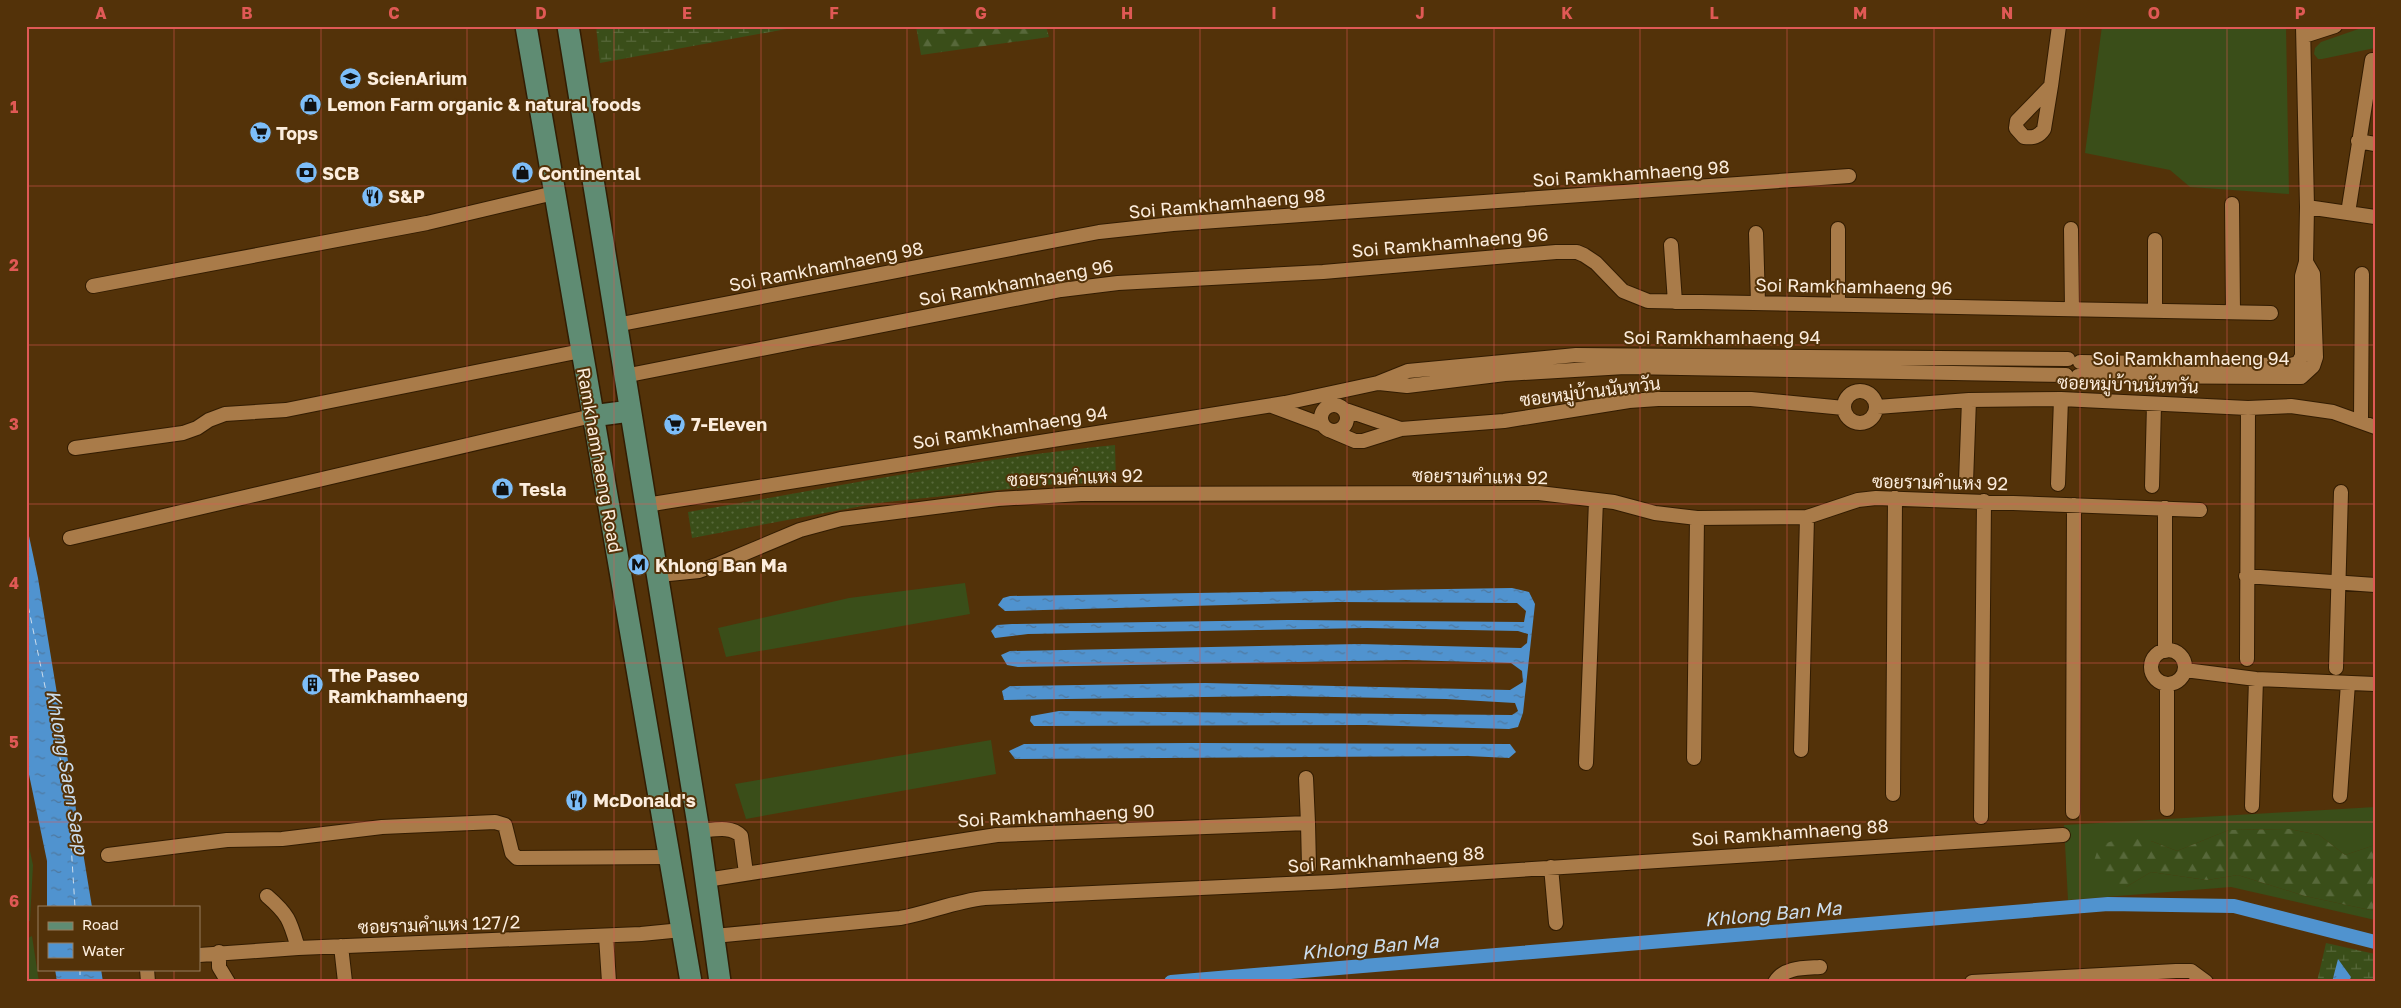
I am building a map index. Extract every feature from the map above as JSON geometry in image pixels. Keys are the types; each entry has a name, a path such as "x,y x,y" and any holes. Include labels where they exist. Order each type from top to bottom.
{"main road":[{"name":"Ramkhamhaeng Road","path":"526,26 691,982"},
{"path":"568,26 700,831 720,982"},
{"path":"592,416 630,411"}],"street":[{"path":"2051,86 2059,26"},
{"path":"2304,31 2335,26"},
{"name":"Soi Ramkhamhaeng 94","path":"646,505 1296,401 1378,383 1408,371 1576,354 2073,368 2300,377 2313,366 2316,357 2314,274 2306,262 2304,31"},
{"path":"2348,213 2358,142 2372,78 2372,60"},
{"path":"2358,142 2375,144"},
{"name":"Soi Ramkhamhaeng 98","path":"616,325 1099,232 1173,224 1849,176"},
{"path":"93,286 426,223 554,194"},
{"path":"2232,204 2233,312"},
{"path":"2307,207 2375,217"},
{"path":"1838,229 1838,305"},
{"path":"2071,229 2072,309"},
{"path":"1756,233 1758,303"},
{"path":"2154,311 2155,240"},
{"path":"1671,245 1675,302"},
{"name":"Soi Ramkhamhaeng 96","path":"624,376 1061,290 1118,283 1323,272 1556,252 1577,252 1584,255 1596,263 1623,291 1648,301 2272,313"},
{"path":"2360,420 2362,274"},
{"path":"75,448 183,433 225,414 286,410 581,352"},
{"path":"1860,391 1872,396 1877,407 1872,419 1860,424 1849,419 1844,408 1849,396 1860,391"},
{"name":"ซอยหมู่บ้านนันทวัน","path":"1270,405 1356,441 1401,430 1504,421 1629,401 1658,399 1751,399 1844,408"},
{"path":"1966,482 1969,400"},
{"name":"ซอยหมู่บ้านนันทวัน","path":"1877,407 1969,400 2062,400 2248,408 2290,406 2333,412 2360,420 2375,427"},
{"path":"2058,484 2062,400"},
{"name":"ซอยหมู่บ้านนันทวัน","path":"1296,401 1339,406 1401,430"},
{"path":"2152,486 2154,404"},
{"path":"1329,406 1322,413 1326,428 1339,430 1346,423 1346,413 1343,409"},
{"path":"2247,659 2248,408"},
{"path":"70,538 592,416"},
{"path":"2336,668 2341,492"},
{"name":"ซอยรามคําแหง 92","path":"658,575 706,569 800,530 841,519 998,499 1081,494 1539,493 1614,502 1655,513 1697,518 1807,517 1858,500 1895,498 2200,510"},
{"path":"1893,794 1895,498"},
{"path":"1586,763 1596,500"},
{"path":"1982,817 1984,501"},
{"path":"2073,812 2074,505"},
{"path":"2165,508 2165,651"},
{"path":"1801,750 1807,517"},
{"path":"1694,758 1697,518"},
{"path":"2246,576 2375,585"},
{"path":"2165,651 2180,655 2184,664 2184,670 2180,679 2167,684 2157,680 2152,671 2153,660 2165,651"},
{"path":"2184,670 2256,679 2375,684"},
{"path":"2252,806 2256,679"},
{"path":"2340,796 2348,683"},
{"path":"2167,684 2167,809"},
{"path":"1306,778 1309,867"},
{"path":"108,855 227,840 282,839 382,827 495,822 505,825 512,853 517,858 669,857"},
{"name":"Soi Ramkhamhaeng 90","path":"706,880 997,834 1308,823"},
{"path":"700,831 732,829 737,832 741,836 746,873"},
{"name":"Soi Ramkhamhaeng 88","path":"714,936 900,918 920,915 962,901 985,898 1331,882 2063,835"},
{"path":"1551,867 1556,923"},
{"path":"267,896 285,912 291,924 298,948"},
{"name":"ซอยรามคำแหง 127/2","path":"200,955 219,952 298,948 606,936 682,930"},
{"path":"606,936 610,982"},
{"path":"342,946 345,982"},
{"path":"219,952 219,967 228,982"},
{"path":"1775,982 1779,976 1791,970 1820,967"},
{"path":"1972,982 2123,977 2191,971 2206,982"}],"green space":[{"path":"596,26 803,26 600,63"},
{"path":"916,26 1046,26 1049,37 921,55"},
{"path":"2102,26 2286,26 2289,194 2190,187 2170,170 2085,153"},
{"path":"2367,26 2375,26 2375,48 2322,59 2318,59 2314,54 2315,48 2321,42"},
{"path":"1115,445 1116,483 1055,484 878,503 692,538 688,512 954,466"},
{"path":"965,583 970,614 726,657 718,628 849,598"},
{"path":"991,740 996,774 746,819 735,784"},
{"path":"2375,807 2375,845 2345,855 2319,835 2289,829 2229,830 2177,851 2151,841 2126,887 2151,872 2207,880 2238,875 2305,896 2375,911 2375,920 2231,887 2068,900 2064,825"},
{"path":"2289,829 2319,835 2345,855 2375,845 2375,911 2305,896 2238,875 2207,880 2151,872 2126,887 2113,882 2092,867 2099,846 2123,837 2151,841 2177,851 2229,830"},
{"path":"26,833 33,865 30,921 26,922"},
{"path":"32,936 39,982 26,982 26,939"},
{"path":"2326,943 2375,954 2375,982 2349,982 2351,977 2338,960 2332,982 2317,982"}],"water":[{"name":"Khlong Saen Saep","path":"26,522 38,578 92,906 47,906 47,861 26,760"},
{"path":"1512,588 1529,592 1535,604 1523,713 1518,727 1509,729 1366,725 1034,726 1030,721 1031,716 1059,711 1512,715 1518,711 1515,703 1446,699 1280,696 1004,700 1002,691 1010,686 1205,683 1510,690 1523,682 1522,671 1511,663 1406,660 1018,667 1007,665 1001,655 1010,651 1359,644 1521,648 1527,643 1528,634 1518,631 1367,628 1028,634 995,638 991,631 997,625 1012,624 1289,620 1524,622 1526,611 1517,603 1337,602 1005,611 998,605 1003,598 1010,596"},
{"path":"1024,744 1510,744 1516,752 1509,758 1468,756 1015,759 1009,751"},
{"path":"2338,959 2351,977 2349,982 2332,982"},
{"path":"55,970 101,970 103,982 57,982"}],"waterway":[{"name":"Khlong Ban Ma","path":"1171,982 2108,904 2234,906 2375,942"}],"ferry route":[{"path":"26,596 68,796 75,906"},
{"path":"80,970 80,982"}],"place":[{"name":"ScienArium","path":"351,78"},
{"name":"Lemon Farm organic & natural foods","path":"311,104"},
{"name":"Tops","path":"260,133"},
{"name":"SCB","path":"306,173"},
{"name":"Continental","path":"522,173"},
{"name":"S&P","path":"372,196"},
{"name":"7-Eleven","path":"675,424"},
{"name":"Tesla","path":"503,489"},
{"name":"Khlong Ban Ma","path":"639,565"},
{"name":"The Paseo Ramkhamhaeng","path":"312,685"},
{"name":"McDonald's","path":"577,800"}]}
